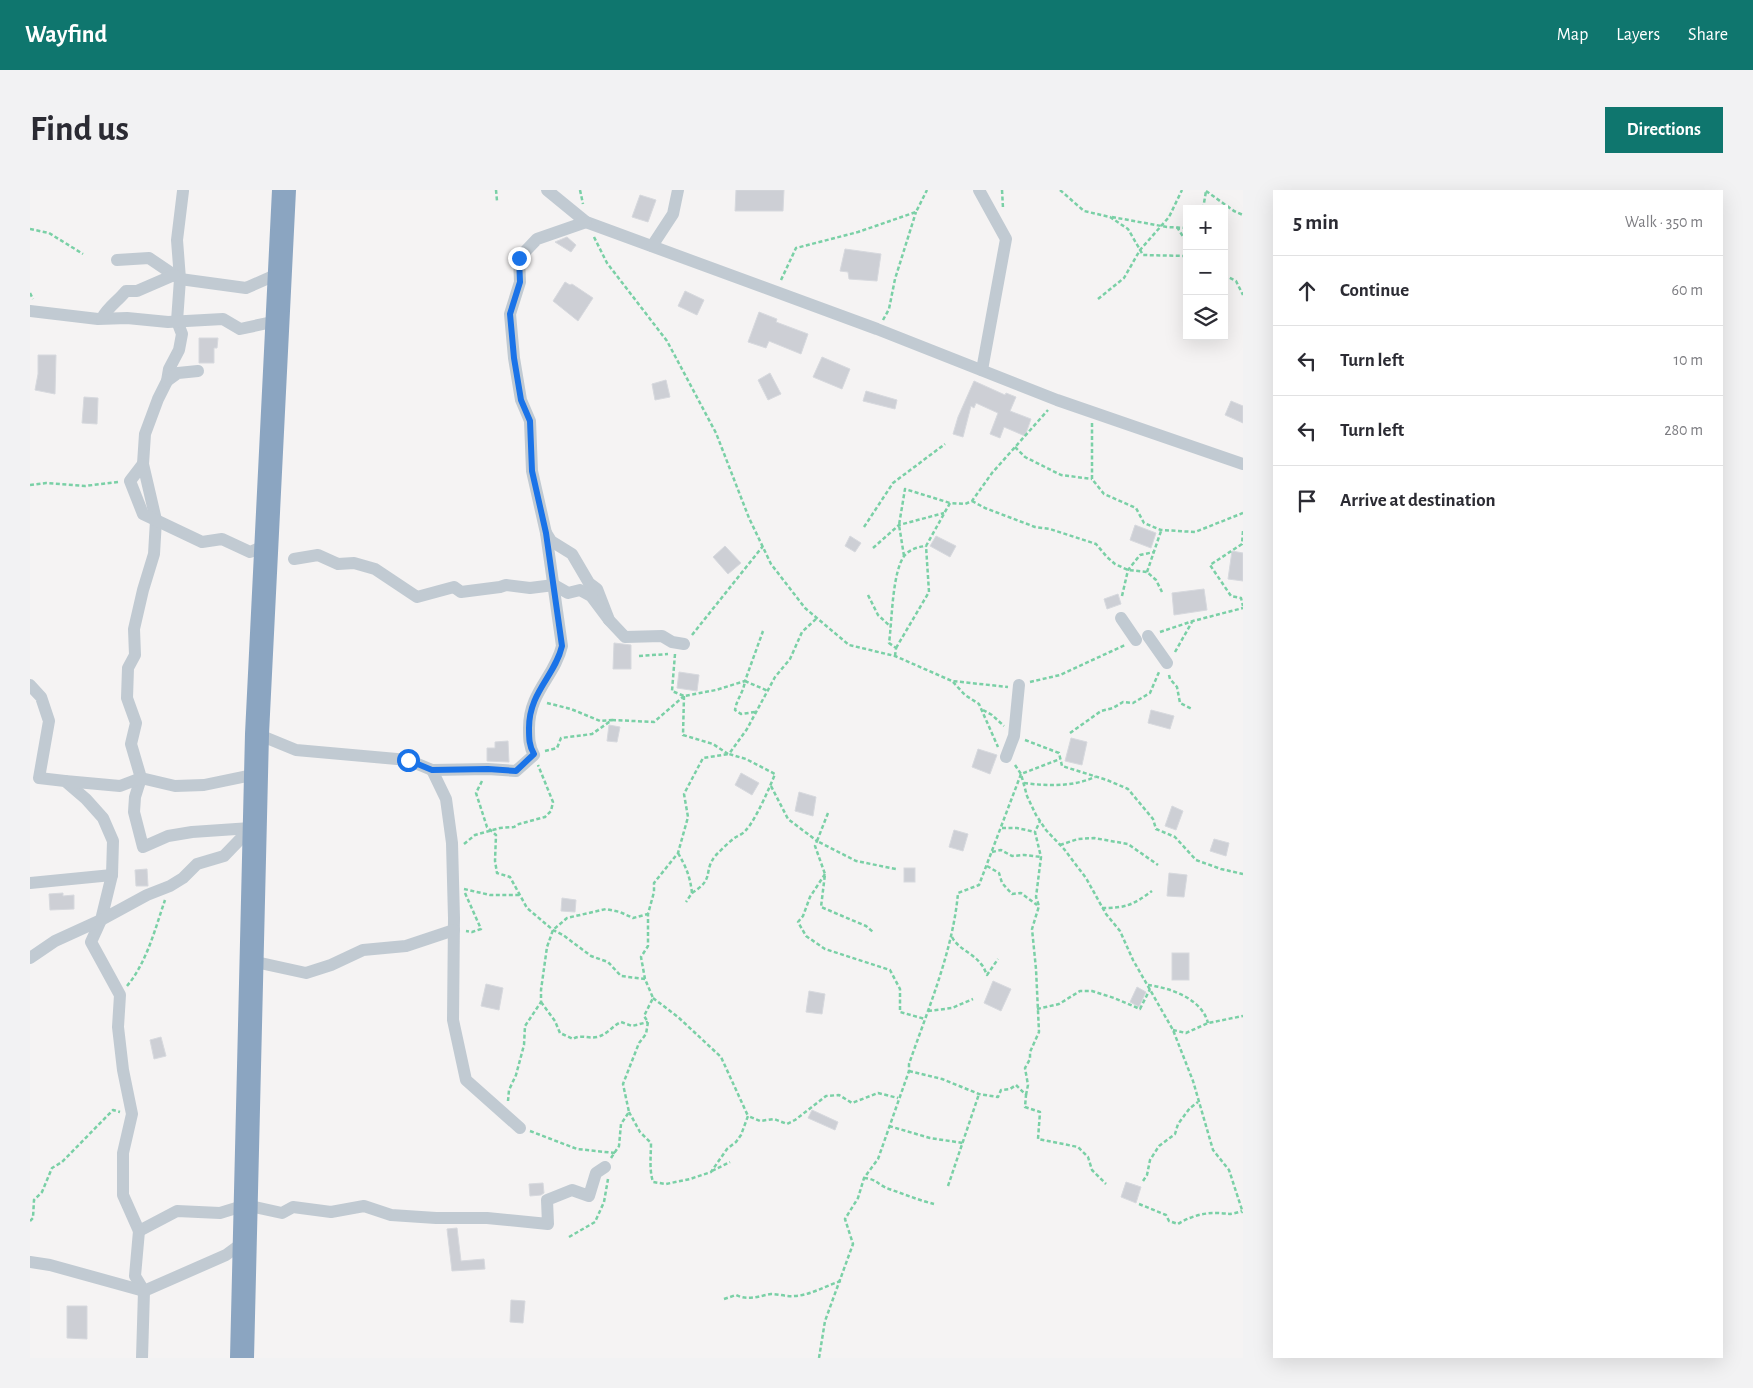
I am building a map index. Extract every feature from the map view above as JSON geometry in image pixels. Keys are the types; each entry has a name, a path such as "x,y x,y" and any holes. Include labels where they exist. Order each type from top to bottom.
{"highway":[{"path":"242,1358 252,961 253,820 257,774 257,734 284,190"}],"street":[{"path":"547,190 586,222 877,329 1057,400 1243,464"},
{"path":"652,246 673,214 678,190"},
{"path":"979,190 1006,239 982,370"},
{"path":"183,191 172,274 177,321 182,334 179,350 168,370 167,381 145,434 143,464 156,520 154,554 134,629 135,655 128,668 126,698 136,723 131,744 140,778 135,797 134,812 143,846 168,836 253,820"},
{"path":"257,734 296,750 408,760 432,770 488,769 516,771 534,754 529,740 529,720 533,700 560,656 562,646 546,533 532,471 530,421 521,400 514,358 510,314 520,282 519,258 538,239 586,222"},
{"path":"117,260 149,258 172,274 246,288 280,273"},
{"path":"102,318 107,308 126,291 137,291 172,274"},
{"path":"30,311 102,318 177,321 223,319 240,329 277,321"},
{"path":"167,381 178,373 198,371"},
{"path":"143,464 130,481 143,514 202,542 222,540 250,552 266,545"},
{"path":"546,533 552,541 572,554 589,583 597,589 609,620"},
{"path":"294,559 318,555 338,564 354,563 375,569 417,597 454,587 462,592 506,585 530,588 554,585 568,592 580,590 591,596 625,637 662,636 672,642 684,644"},
{"path":"1121,618 1167,663"},
{"path":"30,685 41,697 49,721 35,777 120,786 140,778 175,786 204,784 257,774"},
{"path":"1006,757 1014,736 1019,685"},
{"path":"432,770 446,799 452,851 454,930 453,1020 466,1080 520,1128"},
{"path":"65,781 86,799 103,818 113,841 112,875 101,920 91,942 120,995 118,1028 123,1070 132,1114 123,1153 123,1195 139,1231 135,1276 144,1291 142,1358"},
{"path":"30,958 55,940 101,920 147,895 170,886 183,878 197,864 224,856 253,820"},
{"path":"30,883 112,875"},
{"path":"252,961 306,973 331,965 363,950 406,946 454,930"},
{"path":"139,1231 177,1211 220,1214 246,1205 282,1213 293,1207 331,1212 364,1206 391,1215 436,1218 487,1218 548,1224 547,1200 572,1190 589,1196 596,1172 605,1167"},
{"path":"30,1262 50,1265 144,1291 226,1255 245,1241"}],"path":[{"path":"496,190 497,201"},
{"path":"877,329 889,309 895,279 916,212 927,190"},
{"path":"1060,190 1084,212 1183,228"},
{"path":"1098,299 1124,278 1140,250 1169,217 1182,190"},
{"path":"1204,205 1206,190 1234,211 1243,215"},
{"path":"776,292 796,248 858,232 916,212"},
{"path":"1110,217 1128,229 1143,255 1183,256"},
{"path":"586,222 607,263 667,341 716,433 749,518 772,564 805,608 849,645 895,656 952,681 1010,687 1060,675 1142,638 1243,607 1241,598 1231,596 1210,565 1242,544 1243,531"},
{"path":"1177,227 1183,237"},
{"path":"30,229 48,233 83,254"},
{"path":"1228,277 1236,281 1243,295"},
{"path":"896,648 889,643 894,582 904,556 899,525 905,489 950,503 965,504 972,501 992,473 1057,400"},
{"path":"1092,412 1092,478 1104,494 1136,508 1144,523 1161,530 1195,532 1243,512"},
{"path":"864,527 893,483 945,444"},
{"path":"1015,447 1025,457 1061,475 1092,478"},
{"path":"30,485 46,483 85,486 130,481"},
{"path":"972,501 985,508 1035,527 1050,529 1096,544 1106,557 1128,570 1147,572 1156,580 1162,592"},
{"path":"895,656 896,648 928,592 926,546 950,503"},
{"path":"873,548 899,525 944,513"},
{"path":"1147,572 1161,530"},
{"path":"684,696 672,691 675,654 762,546"},
{"path":"904,556 914,548 926,546"},
{"path":"1122,596 1128,570 1140,555 1154,552"},
{"path":"868,595 878,615 891,627"},
{"path":"711,1172 727,1148 736,1142 741,1135 748,1116 721,1057 678,1017 653,998 645,979 641,957 648,946 648,914 654,892 654,883 678,853 688,817 684,794 703,758 730,754 747,729 775,677 790,659 802,632 817,618"},
{"path":"756,712 741,714 735,710 737,702 743,693 745,681 763,631"},
{"path":"639,656 675,654"},
{"path":"1070,733 1101,711 1113,708 1123,702 1133,703 1150,693 1162,664 1167,663"},
{"path":"533,700 572,709 600,721 654,722 684,696 716,690 745,681 768,691"},
{"path":"952,681 965,695 979,704 1002,755 1010,758 1021,774 1027,796 1040,821 1086,878 1102,908 1120,931 1133,960 1173,1030 1193,1081 1213,1150 1229,1170 1243,1212 1229,1215 1215,1213 1189,1217 1178,1224 1168,1221 1166,1215 1138,1204"},
{"path":"684,696 684,735 712,744 775,774 771,786 746,831 735,838 717,855 710,866 708,880 702,887 692,893 686,902"},
{"path":"981,709 992,715 1014,736 1059,753 1062,766 1128,790 1153,819 1156,829 1175,837 1196,860 1243,874"},
{"path":"452,851 460,849 475,835 492,832 500,828 514,827 545,817 551,811 553,802 534,754 557,748 561,738 592,734 612,720"},
{"path":"819,1358 825,1321 853,1244 845,1219 858,1198 864,1178 878,1159 898,1098 909,1072 909,1064 951,936 958,893 979,885 1021,774 1060,758"},
{"path":"488,769 476,793 487,827 496,835 496,873 510,877 527,908 552,930 563,935 591,956 608,962 621,976 645,979"},
{"path":"1024,783 1054,786 1077,784 1096,777"},
{"path":"771,786 788,819 817,841 856,861 896,868"},
{"path":"828,813 815,846 824,874 822,907 866,926 873,932"},
{"path":"1040,821 1035,832 1041,857 1036,897 1039,906 1032,929 1039,1032 1025,1068 1028,1085 1025,1107 1040,1112 1038,1139 1078,1147 1088,1157 1092,1170 1106,1184"},
{"path":"1002,828 1017,828 1035,832"},
{"path":"1060,845 1078,839 1094,838 1128,844 1158,865"},
{"path":"992,852 1001,850 1012,856 1041,857"},
{"path":"678,853 689,872 692,893"},
{"path":"987,866 999,873 1002,883 1012,894 1021,892 1039,906"},
{"path":"824,874 810,897 803,916 798,922 806,936 825,949 890,970 900,989 900,1012 925,1019"},
{"path":"120,995 134,978 148,948 170,886"},
{"path":"453,887 490,895 520,895"},
{"path":"453,887 467,894 481,929 472,932 454,930"},
{"path":"1102,908 1115,908 1136,903 1152,891"},
{"path":"509,1118 509,1090 516,1075 522,1052 525,1026 541,1002 547,946 552,930 567,918 606,909 620,912 632,918 648,914"},
{"path":"951,936 956,945 964,949 981,964 987,975 998,960"},
{"path":"1148,985 1185,996 1197,1004 1206,1015 1208,1023"},
{"path":"1037,1008 1059,1004 1080,991 1092,991 1140,1009 1150,989"},
{"path":"653,998 644,1016 648,1022 646,1034 639,1042 623,1084 629,1112 640,1132 651,1143 651,1164 649,1170 653,1182 666,1184 690,1179 711,1172 730,1162"},
{"path":"928,1010 952,1008 973,999"},
{"path":"541,1002 555,1021 560,1033 574,1039 577,1036 598,1037 608,1032 611,1026 620,1022 632,1026 648,1022"},
{"path":"1173,1030 1186,1033 1208,1023 1243,1016"},
{"path":"909,1072 942,1079 979,1094 998,1097 1001,1090 1010,1089 1016,1085 1026,1094"},
{"path":"748,1116 760,1120 774,1119 787,1124 826,1096 839,1095 852,1103 878,1093 898,1098"},
{"path":"948,1186 979,1094"},
{"path":"1143,1181 1147,1176 1150,1160 1159,1146 1175,1134 1178,1124 1190,1108 1198,1102"},
{"path":"30,1221 34,1200 42,1192 52,1168 62,1162 114,1110 132,1114"},
{"path":"569,1237 595,1222 604,1202 609,1181 605,1167 619,1146 621,1124 629,1112"},
{"path":"889,1126 930,1138 963,1143"},
{"path":"520,1128 578,1149 615,1153"},
{"path":"864,1178 874,1179 887,1188 934,1204"},
{"path":"724,1299 736,1295 743,1298 756,1298 773,1294 794,1296 816,1291 841,1281"}],"building":[{"path":"736,190 784,190 783,211 735,211"},
{"path":"640,195 656,200 648,222 632,217"},
{"path":"567,237 576,245 571,252 555,242"},
{"path":"845,249 881,254 877,281 849,279 848,272 840,271"},
{"path":"565,282 570,285 572,284 593,298 578,321 553,301"},
{"path":"685,291 704,300 697,315 678,306"},
{"path":"759,312 777,319 776,322 808,334 801,354 769,341 766,348 748,342"},
{"path":"199,338 218,338 217,348 214,348 214,363 199,363"},
{"path":"38,355 56,355 55,394 35,390 38,374"},
{"path":"822,357 850,369 842,389 813,377"},
{"path":"770,373 781,394 768,400 758,380"},
{"path":"666,380 670,397 655,400 652,384"},
{"path":"974,381 1005,395 1006,393 1016,397 1010,411 1031,419 1025,436 1004,427 1000,438 990,434 998,413 976,403 974,408 971,406 963,437 953,434 958,417"},
{"path":"866,391 897,400 895,409 863,401"},
{"path":"84,397 98,398 97,424 82,423"},
{"path":"1231,401 1243,406 1243,423 1225,415"},
{"path":"1135,525 1156,533 1151,548 1130,540"},
{"path":"850,536 861,543 855,552 845,546"},
{"path":"936,536 956,546 950,557 930,546"},
{"path":"725,546 741,563 728,574 713,557"},
{"path":"1232,551 1243,553 1243,581 1228,579"},
{"path":"1204,589 1207,610 1174,615 1172,593"},
{"path":"1118,594 1121,604 1107,609 1104,599"},
{"path":"614,643 631,645 631,669 613,669"},
{"path":"679,672 699,675 697,691 677,688"},
{"path":"1151,710 1174,716 1170,729 1148,723"},
{"path":"609,725 620,727 617,742 607,741"},
{"path":"1071,738 1087,742 1082,765 1065,761"},
{"path":"508,741 509,762 487,761 487,748 495,748 495,742"},
{"path":"978,749 997,755 990,774 972,767"},
{"path":"741,773 759,783 752,795 735,785"},
{"path":"799,792 816,797 813,816 795,811"},
{"path":"1172,806 1183,811 1176,830 1165,826"},
{"path":"954,830 968,834 963,851 949,847"},
{"path":"1214,839 1229,843 1226,856 1210,851"},
{"path":"904,868 915,868 915,882 904,882"},
{"path":"147,869 148,886 136,886 135,870"},
{"path":"1169,873 1187,875 1184,897 1167,896"},
{"path":"63,893 63,896 74,895 74,909 50,910 49,894"},
{"path":"562,898 576,900 575,912 561,911"},
{"path":"1172,953 1189,953 1189,980 1172,980"},
{"path":"993,981 1011,989 1001,1011 984,1003"},
{"path":"486,984 503,988 499,1010 481,1006"},
{"path":"1137,987 1146,992 1139,1007 1130,1002"},
{"path":"809,991 825,994 822,1014 806,1012"},
{"path":"161,1037 166,1056 154,1059 150,1040"},
{"path":"812,1110 838,1122 835,1130 808,1118"},
{"path":"1126,1182 1141,1187 1136,1203 1121,1197"},
{"path":"543,1183 544,1193 530,1196 529,1184"},
{"path":"457,1228 461,1261 484,1259 485,1269 452,1271 447,1229"},
{"path":"511,1300 525,1301 523,1323 510,1322"},
{"path":"67,1306 87,1306 87,1339 67,1338"}],"route":[{"path":"408,760 432,770 488,769 516,771 534,754 529,740 529,720 533,700 560,656 562,646 560,623 546,533 532,471 530,421 521,400 514,358 510,314 520,282 519,258"}]}
